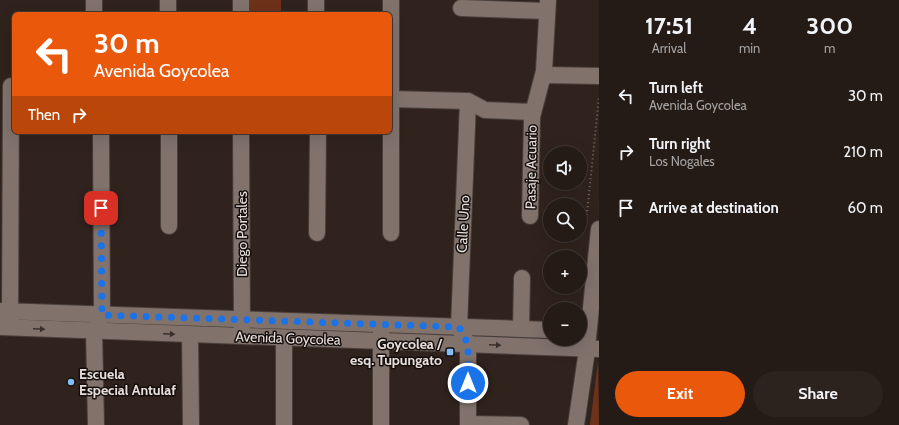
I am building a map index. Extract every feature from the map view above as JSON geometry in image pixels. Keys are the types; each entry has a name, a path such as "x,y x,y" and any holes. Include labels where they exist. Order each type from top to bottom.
{"street":[{"path":"94,0 94,12"},
{"path":"168,0 168,12"},
{"path":"241,0 241,12"},
{"path":"316,0 316,12"},
{"path":"391,0 391,12"},
{"path":"461,8 547,5"},
{"name":"Pasaje Acuario","path":"530,216 533,112 537,104 539,87 544,75 547,5"},
{"path":"544,75 599,76"},
{"path":"5,328 8,86"},
{"path":"392,99 468,101 485,110 533,112"},
{"name":"Calle Uno","path":"459,327 468,101"},
{"path":"96,425 94,331 102,315 101,134"},
{"path":"168,134 169,226"},
{"name":"Diego Portales","path":"241,134 242,336"},
{"path":"317,233 318,134"},
{"path":"390,134 391,233"},
{"path":"576,425 593,349 589,332 592,229"},
{"path":"521,329 522,278"},
{"name":"Avenida Goycolea","path":"5,311 543,330"},
{"path":"381,425 382,324"},
{"path":"459,327 468,344 468,424 521,425"},
{"name":"Avenida Goycolea","path":"5,328 593,349"},
{"path":"190,335 191,425"},
{"path":"284,338 284,425"}],"path":[{"path":"592,229 599,97"}],"shaded area":[{"path":"249,0 281,0 281,12 248,12"},
{"path":"598,361 599,425 590,425"}],"place":[{"name":"Goycolea / esq. Tupungato","path":"450,352"},
{"name":"Escuela Especial Antulaf","path":"71,382"}],"route":[{"path":"101,208 102,315 459,327 468,344 468,383"}]}
